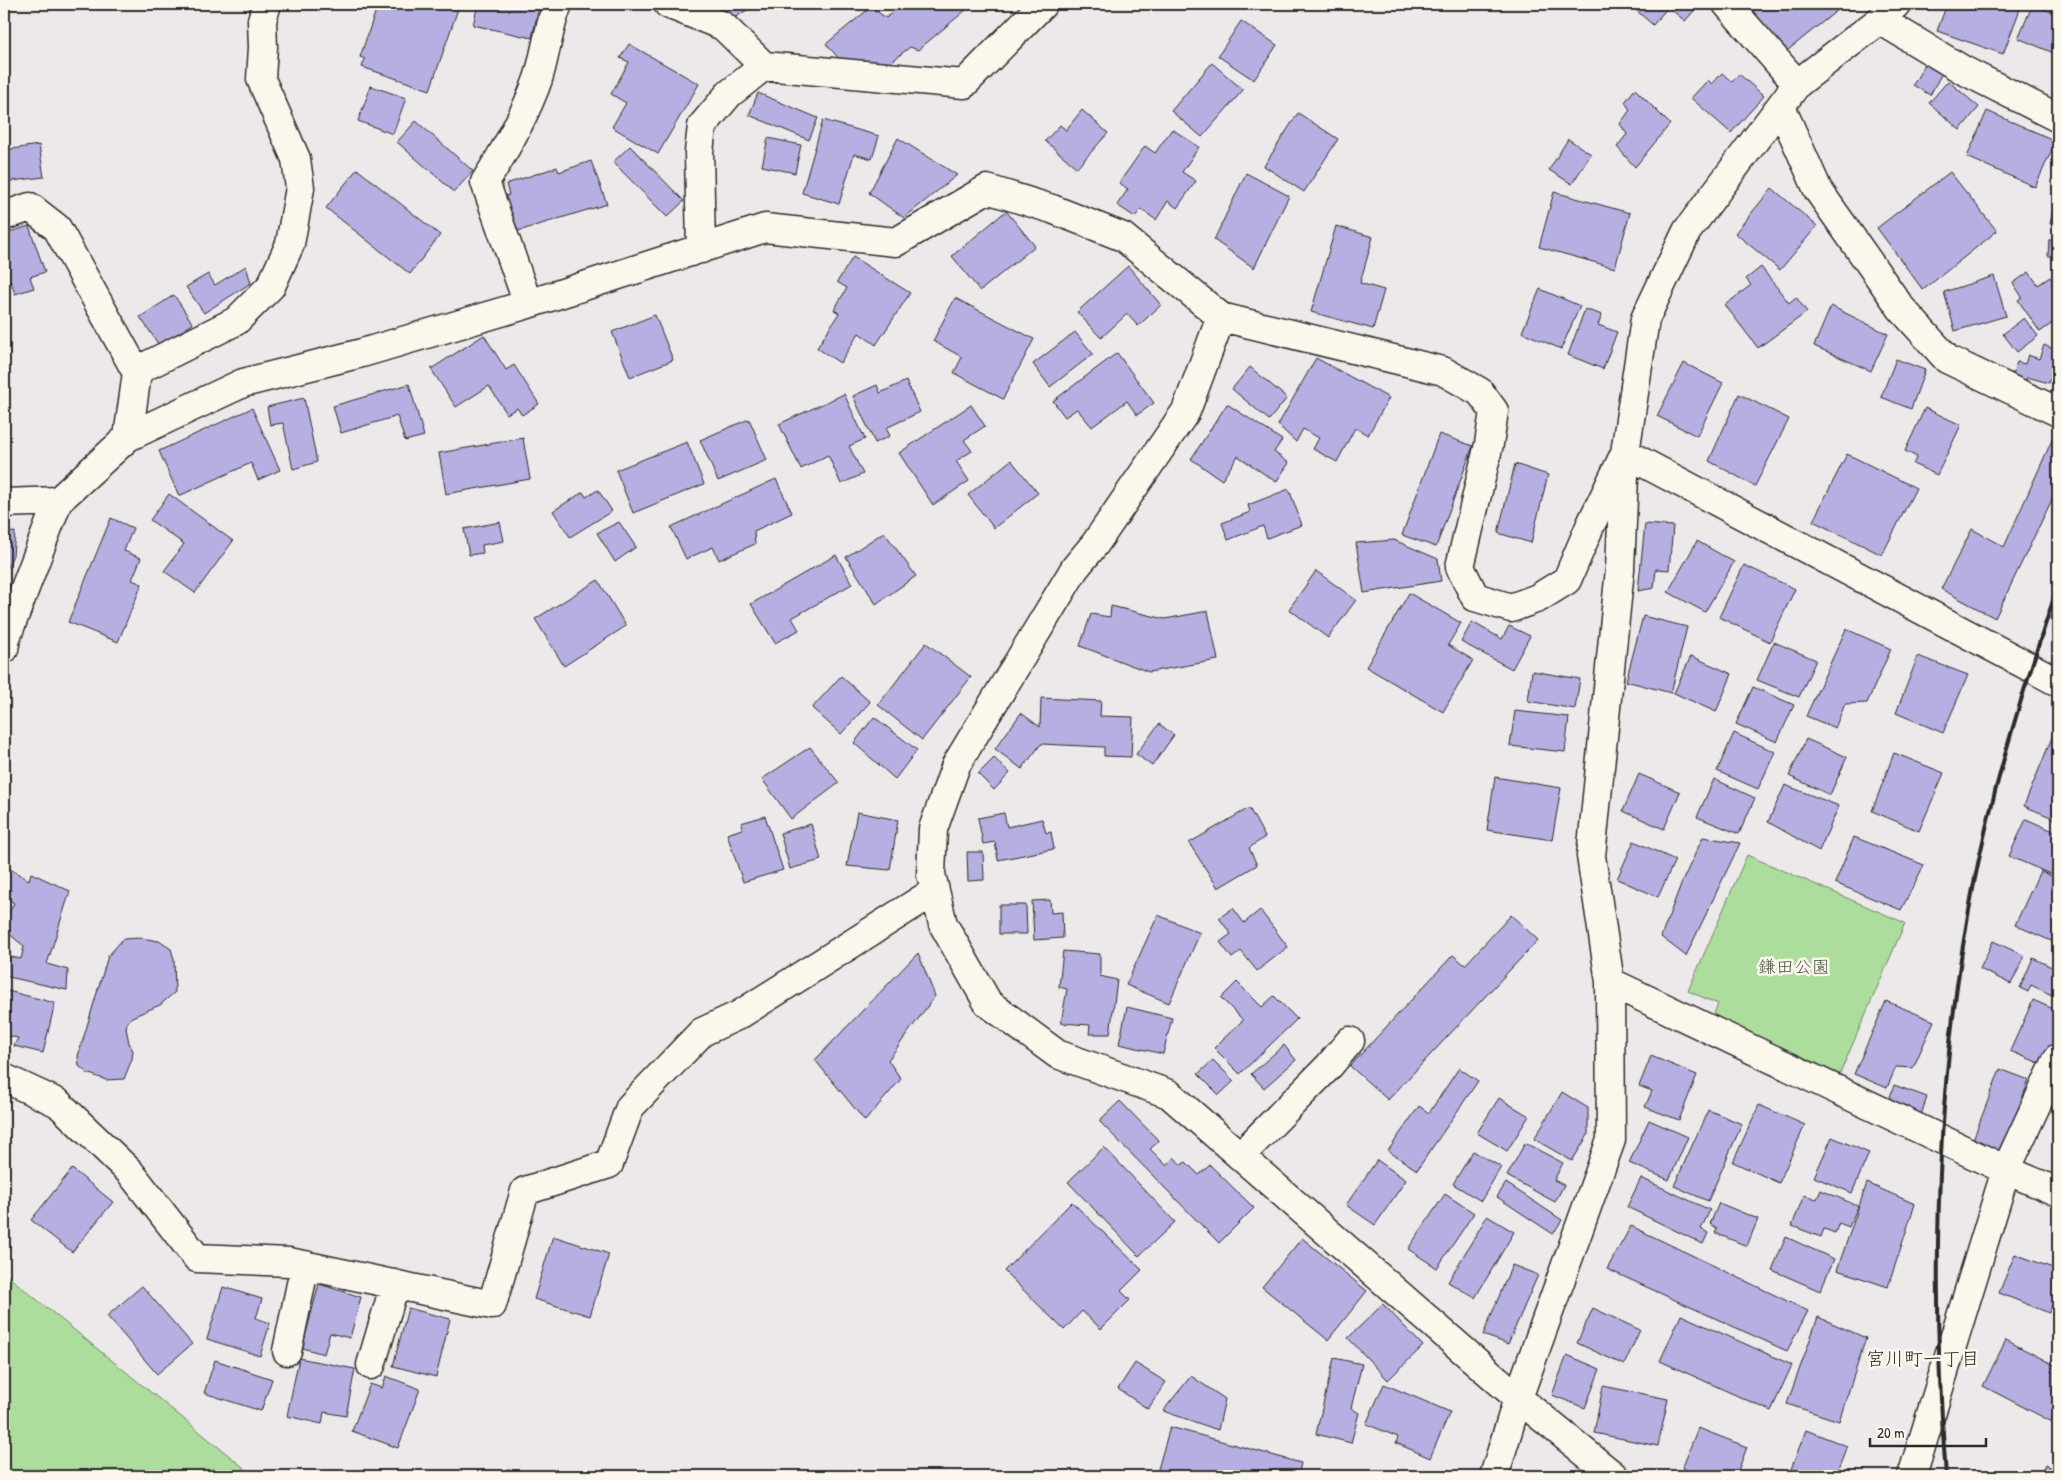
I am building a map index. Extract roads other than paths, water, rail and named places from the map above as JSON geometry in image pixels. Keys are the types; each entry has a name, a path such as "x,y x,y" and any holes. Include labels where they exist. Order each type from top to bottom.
{"street":[{"path":"136,371 236,321 271,286 290,244 300,188 296,159 261,79 262,20 267,4"},
{"path":"528,304 486,182 515,135 538,78 558,4"},
{"path":"668,4 723,26 764,66 964,84 1043,4"},
{"path":"1727,4 1797,84"},
{"path":"1494,1476 1518,1398 1611,1140 1610,982 1591,856 1620,569 1625,453 1645,319 1688,231 1797,84 1888,12 1963,70 2058,118"},
{"path":"701,249 700,152 702,126 729,94 764,66"},
{"path":"1781,107 1818,190 1901,308 1940,352 1947,359 2058,412"},
{"path":"4,649 6,638 58,500 128,437 243,384 362,353 528,304 765,228 896,242 987,189 1052,209 1123,238 1220,317 1443,371 1480,392 1494,411 1489,444 1460,567 1475,597 1511,608 1538,598 1567,580 1590,526 1625,453"},
{"path":"4,216 30,207 57,228 136,371 128,437"},
{"path":"1220,317 1186,411 1095,544 1075,568 956,765 932,829 931,874 943,924 988,1003 1057,1054 1169,1094 1518,1398 1614,1476"},
{"path":"1625,453 2058,682"},
{"path":"4,503 58,500"},
{"path":"4,1078 58,1102 130,1172 197,1258 289,1262 492,1305 525,1191 609,1164 630,1107 702,1032 740,1015 935,891"},
{"path":"1610,982 2006,1170 2058,1192"},
{"path":"1240,1156 1329,1066 1350,1041"},
{"path":"1912,1476 2006,1170 2058,1058"},
{"path":"287,1352 305,1265"},
{"path":"371,1365 395,1284"}],"railway":[{"path":"1946,1476 1938,1327 1938,1253 1944,1105 1951,1030 1961,957 1982,845 2022,696 2058,586"}],"district":[{"name":"宮川町一丁目","path":"1923,1358"}],"park label":[{"name":"鎌田公園","path":"1794,967"}]}
